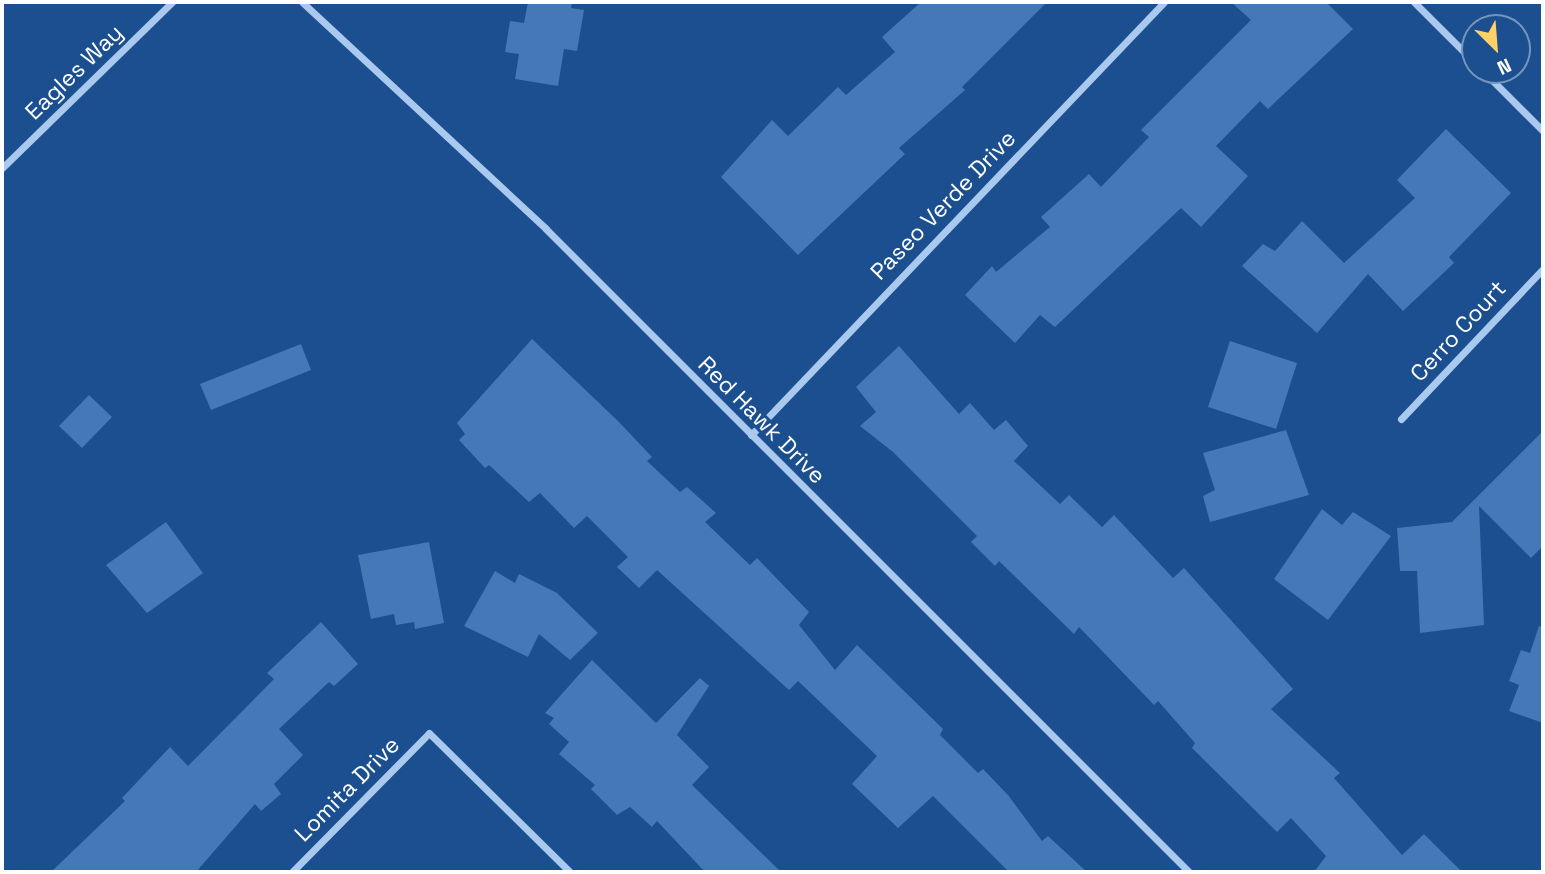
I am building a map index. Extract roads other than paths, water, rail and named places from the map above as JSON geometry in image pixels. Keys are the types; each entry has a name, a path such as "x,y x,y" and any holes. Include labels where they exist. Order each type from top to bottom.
{"street":[{"name":"Eagles Way","path":"2,168 172,2"},
{"name":"Red Hawk Drive","path":"302,2 546,229 1189,872"},
{"name":"Paseo Verde Drive","path":"751,435 1164,2"},
{"path":"1413,2 1461,49"},
{"path":"1496,84 1543,131"},
{"name":"Cerro Court","path":"1401,419 1543,269"},
{"name":"Lomita Drive","path":"292,872 429,733 570,872"}]}
